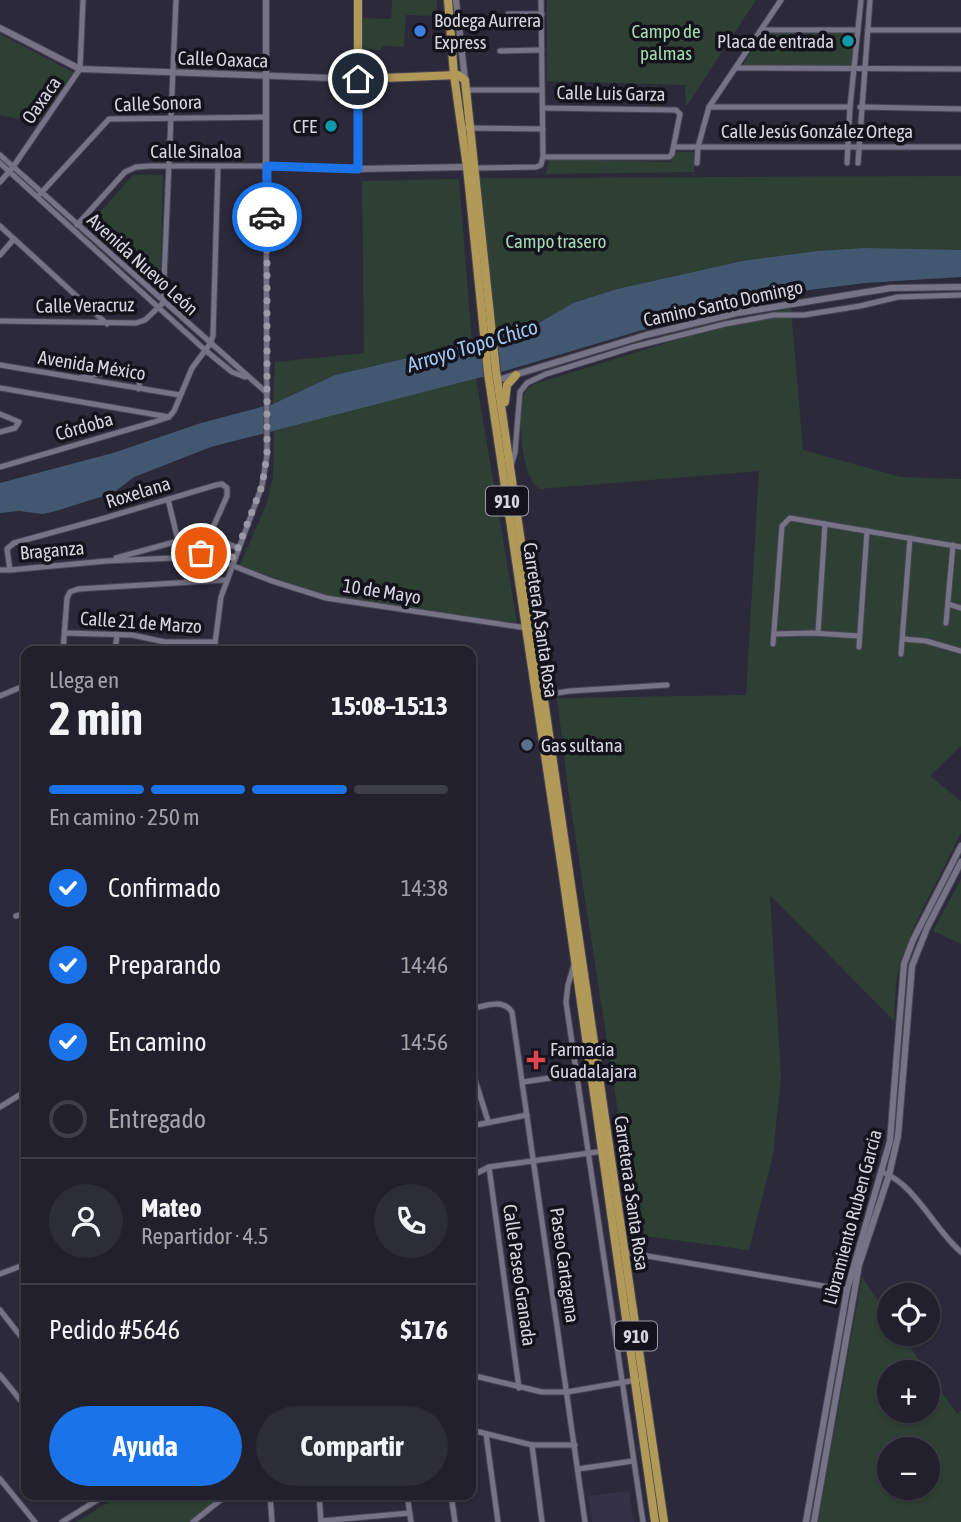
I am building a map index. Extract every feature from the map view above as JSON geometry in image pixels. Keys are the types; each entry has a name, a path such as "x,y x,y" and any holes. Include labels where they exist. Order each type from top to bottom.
{"main road":[{"path":"358,0 358,79"},
{"name":"910","path":"448,0 454,72 470,168"},
{"name":"Calle Oaxaca","path":"358,79 454,72 464,68"},
{"path":"454,72 465,80"},
{"name":"910","path":"465,80 465,129"},
{"name":"Carretera A Santa Rosa","path":"470,168 492,372 565,869"},
{"name":"Carretera A Santa Rosa","path":"492,372 498,380 530,629 544,695 565,869"},
{"path":"505,429 505,391 516,375"},
{"name":"Carretera a Santa Rosa","path":"565,869 575,962 624,1252 638,1380"},
{"name":"Carretera a Santa Rosa","path":"565,869 606,1150 613,1226 659,1520"}],"street":[{"path":"80,69 83,0"},
{"path":"176,0 162,305 205,350 232,372 250,380"},
{"path":"215,646 219,606 226,580 262,486 267,455 266,0"},
{"name":"910","path":"456,0 465,80"},
{"path":"470,168 541,165 541,0"},
{"path":"697,163 698,147 709,107 781,0"},
{"path":"847,163 850,107 862,0"},
{"path":"858,163 860,107 870,0"},
{"path":"508,14 542,14"},
{"name":"Calle Oaxaca","path":"0,28 80,69 358,79"},
{"path":"761,30 858,30"},
{"path":"868,30 961,30"},
{"path":"500,51 542,50"},
{"path":"736,68 961,69"},
{"name":"Oaxaca","path":"0,182 80,69"},
{"path":"358,79 358,169"},
{"path":"465,90 542,90"},
{"path":"709,107 850,107"},
{"path":"860,107 961,109"},
{"name":"Calle Luis Garza","path":"542,108 679,111 674,147"},
{"name":"Calle Sonora","path":"39,194 109,119 266,117"},
{"path":"465,129 543,129"},
{"path":"543,157 666,158 671,156 674,147"},
{"name":"Calle Jesús González Ortega","path":"674,147 961,147"},
{"name":"Avenida Nuevo León","path":"0,155 11,169 90,241 267,393"},
{"path":"267,156 270,163 279,167"},
{"path":"0,163 11,169"},
{"name":"Calle Sinaloa","path":"76,227 127,170 141,166 470,168"},
{"path":"169,417 192,368 210,344 214,328 218,166"},
{"path":"0,226 107,324"},
{"path":"0,255 14,239"},
{"name":"Camino Santo Domingo","path":"498,380 646,335 737,313 891,288 961,286"},
{"path":"860,306 862,292"},
{"path":"510,468 515,452 520,392 531,380 633,347 725,324 774,315 804,315 898,297 961,295"},
{"name":"Calle Veracruz","path":"0,321 136,323 145,320 162,305"},
{"name":"Avenida México","path":"0,365 180,395"},
{"path":"78,379 128,366 140,373 139,388"},
{"name":"Avenida México","path":"0,388 169,417"},
{"path":"0,414 19,423 15,428 0,432"},
{"name":"Córdoba","path":"0,467 169,417"},
{"name":"Roxelana","path":"10,570 7,549 14,542 216,485 225,486 227,496 205,546 197,556"},
{"path":"168,499 178,541"},
{"path":"773,644 782,526 790,519 961,547"},
{"path":"818,633 825,524"},
{"path":"859,647 867,531"},
{"name":"Braganza","path":"106,561 200,535 209,536"},
{"path":"209,536 238,548"},
{"path":"901,654 910,538"},
{"path":"946,623 953,545"},
{"path":"205,546 234,558"},
{"name":"Braganza","path":"0,570 197,556"},
{"name":"10 de Mayo","path":"231,565 326,598 530,629"},
{"path":"64,646 67,598 70,592 78,589 226,580"},
{"path":"948,604 961,608"},
{"name":"Calle 21 de Marzo","path":"65,633 140,636 165,642 215,642"},
{"path":"774,634 859,636"},
{"path":"116,646 117,635"},
{"path":"902,639 926,641 961,651"},
{"path":"165,642 165,646"},
{"path":"544,695 667,685"},
{"path":"0,696 21,687"},
{"name":"Libramiento Ruben Garcia","path":"814,1522 859,1265 885,1173 904,964 961,846"},
{"name":"Libramiento Ruben Garcia","path":"806,1522 847,1290 898,1136 912,966 927,928 961,862"},
{"path":"16,916 21,914"},
{"path":"575,962 566,1002 633,1461 643,1522 659,1520"},
{"name":"Paseo Cartagena","path":"476,1008 502,1004 509,1006 512,1012 585,1522"},
{"path":"523,1082 577,1074"},
{"path":"476,1083 488,1121"},
{"path":"0,1107 21,1094"},
{"path":"476,1125 527,1115"},
{"path":"476,1174 489,1167 606,1150"},
{"name":"Calle Paseo Granada","path":"489,1167 519,1388"},
{"path":"885,1173 906,1188 961,1252"},
{"path":"599,1228 613,1226"},
{"path":"624,1252 847,1290"},
{"path":"0,1274 21,1266"},
{"path":"611,1302 624,1301"},
{"path":"0,1310 21,1337"},
{"path":"0,1375 21,1401"},
{"path":"476,1376 542,1392 567,1392 638,1380"},
{"path":"629,1430 645,1427"},
{"path":"476,1431 532,1445 575,1446"},
{"path":"486,1434 498,1522"},
{"path":"532,1445 542,1522"},
{"path":"578,1469 633,1461"},
{"path":"0,1479 35,1522"},
{"path":"62,1522 97,1500"},
{"path":"193,1522 220,1500"},
{"path":"270,1500 272,1522"},
{"path":"319,1500 321,1522 410,1513"},
{"path":"408,1500 411,1522"},
{"path":"452,1500 455,1522"}],"shaded area":[{"path":"629,1491 634,1522 592,1522 588,1496"}],"green space":[{"path":"392,0 437,0 436,16 406,15 404,47 362,49 363,18 391,19"},
{"name":"Campo de palmas","path":"547,0 756,0 686,107 685,85 547,81"},
{"path":"763,33 854,33 851,65 743,65"},
{"path":"0,34 75,73 38,123 0,115"},
{"path":"676,152 695,152 694,172 546,174 549,159 671,162"},
{"path":"133,175 163,175 160,293 88,226"},
{"name":"Campo trasero","path":"961,176 961,250 817,251 742,261 617,289 573,303 539,323 497,336 480,178"},
{"path":"459,179 472,343 335,375 273,404 275,362 364,353 362,181"},
{"path":"791,308 803,450 901,477 961,479 961,746 930,776 961,801 961,833 915,924 900,962 894,1021 770,895 781,1077 773,1155 749,1250 637,1235 568,789 557,698 746,695 759,471 540,489 528,473 522,445 521,416 525,393 535,384 743,319"},
{"path":"476,378 517,623 321,595 240,565 267,503 273,477 274,431"},
{"path":"961,879 961,944 933,931"},
{"path":"862,1277 877,1299 877,1346 909,1346 919,1360 877,1360 877,1423 940,1423 940,1389 957,1414 961,1410 961,1522 818,1522"},
{"path":"113,1500 219,1500 190,1522 76,1522"}],"water":[{"name":"Arroyo Topo Chico","path":"864,248 961,250 961,277 865,283 793,292 716,308 501,372 211,447 134,477 113,493 56,511 43,514 19,511 0,513 0,483 113,453 201,423 273,404 335,375 472,343 539,323 573,303 617,289 742,261"}],"way so far":[{"path":"201,553 205,546 234,558 262,486 267,455 268,404 267,217"}],"place":[{"name":"Bodega Aurrera Express","path":"420,31"},
{"name":"Placa de entrada","path":"848,41"},
{"name":"CFE","path":"331,126"},
{"name":"Gas sultana","path":"527,745"},
{"name":"Farmacia Guadalajara","path":"536,1060"}],"route":[{"path":"267,217 267,166 358,169 358,79"}]}
